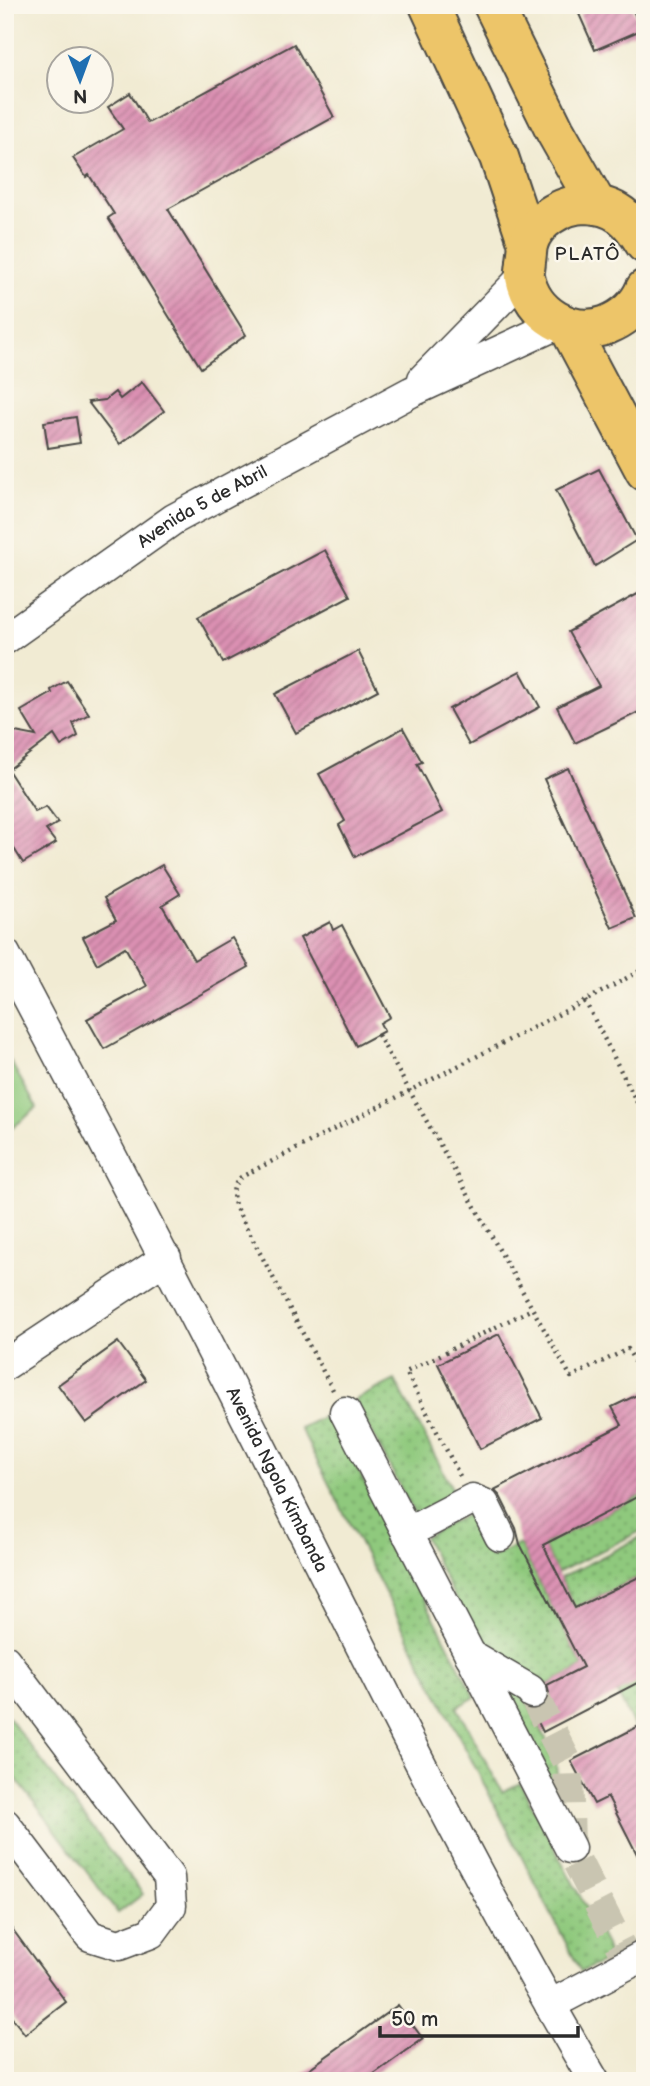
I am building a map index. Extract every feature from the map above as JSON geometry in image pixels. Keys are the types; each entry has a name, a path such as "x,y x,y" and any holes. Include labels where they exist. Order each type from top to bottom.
{"main road":[{"path":"429,5 499,157 526,259 530,294 543,311 564,324 584,328 607,325 629,313 643,297"},
{"path":"493,5 555,131 597,205"},
{"path":"526,259 537,229 556,212 580,204 597,205 620,213 641,232"},
{"path":"564,324 645,471"}],"street":[{"name":"Avenida 5 de Abril","path":"411,392 526,259"},
{"name":"Avenida 5 de Abril","path":"5,639 174,519 411,392 564,324"},
{"name":"Avenida Ngola Kimbanda","path":"5,954 166,1258 419,1762 550,2005"},
{"path":"5,1365 166,1258"},
{"path":"345,1412 570,1848"},
{"path":"407,1533 472,1499 484,1504 500,1536"},
{"path":"470,1654 532,1693"},
{"path":"5,1660 169,1877 170,1906 151,1933 119,1945 90,1936 5,1824"},
{"path":"550,2005 637,1959"},
{"path":"550,2005 582,2081"},
{"path":"550,2005 594,2081"}],"path":[{"path":"345,1412 236,1208 232,1196 234,1185 241,1177 645,968"},
{"path":"585,1001 645,1118"},
{"path":"378,1035 571,1377 628,1349 645,1381"},
{"path":"472,1499 407,1372 532,1309"}],"green space":[{"path":"5,1052 37,1108 5,1134"},
{"path":"395,1380 455,1494 415,1515 355,1400"},
{"path":"329,1414 475,1697 457,1707 502,1792 520,1783 606,1945 608,1953 604,1961 581,1972 300,1428"},
{"path":"645,1493 645,1529 557,1573 543,1545"},
{"path":"468,1514 490,1558 520,1544 583,1667 543,1687 480,1647 424,1537"},
{"path":"645,1535 645,1574 575,1608 560,1578"},
{"path":"600,1659 645,1679 645,1723 635,1728"},
{"path":"495,1676 525,1696 555,1757 560,1801"},
{"path":"5,1713 143,1894 118,1913 5,1764"}],"building":[{"path":"599,5 631,5 641,30 595,50 579,14"},
{"path":"294,44 334,117 168,209 246,335 201,368 108,218 114,214 89,175 86,177 73,158 123,129 114,116 116,102 130,93 148,123"},
{"path":"142,382 164,411 120,444 88,402 105,400 115,392 120,399"},
{"path":"76,417 80,443 48,448 44,422"},
{"path":"599,469 637,540 595,566 556,490"},
{"path":"325,550 350,596 223,663 198,617"},
{"path":"645,590 645,709 575,743 557,707 599,686 568,632"},
{"path":"358,651 378,690 296,733 275,694"},
{"path":"520,671 540,707 469,745 449,709"},
{"path":"67,681 89,714 73,723 78,736 61,746 54,735 8,770 35,812 46,807 58,823 46,830 56,843 23,863 5,834 5,730 36,736 21,711"},
{"path":"403,728 422,762 417,764 442,812 355,857 339,825 345,821 319,774"},
{"path":"568,768 636,918 612,928 544,779"},
{"path":"162,865 180,894 162,905 194,960 232,938 249,967 104,1049 87,1019 147,986 125,947 97,964 83,937 116,920 104,898"},
{"path":"330,922 333,930 342,925 390,1017 380,1023 384,1031 356,1046 300,938"},
{"path":"499,1334 542,1418 480,1449 438,1364"},
{"path":"118,1342 146,1380 86,1423 58,1385"},
{"path":"645,1391 645,1493 543,1545 575,1608 645,1574 645,1679 543,1732 532,1710 541,1708 547,1701 547,1685 583,1667 520,1544 516,1528 500,1496 494,1490 622,1425 612,1407"},
{"path":"645,1723 645,1870 608,1797 594,1804 571,1761"},
{"path":"5,1919 66,2002 25,2034 5,2009"},
{"path":"398,2005 423,2039 364,2081 292,2081"}],"tunnel":[{"path":"532,1693 568,1764 570,1848 629,1963"}],"district":[{"name":"PLATÔ","path":"588,254"}]}
